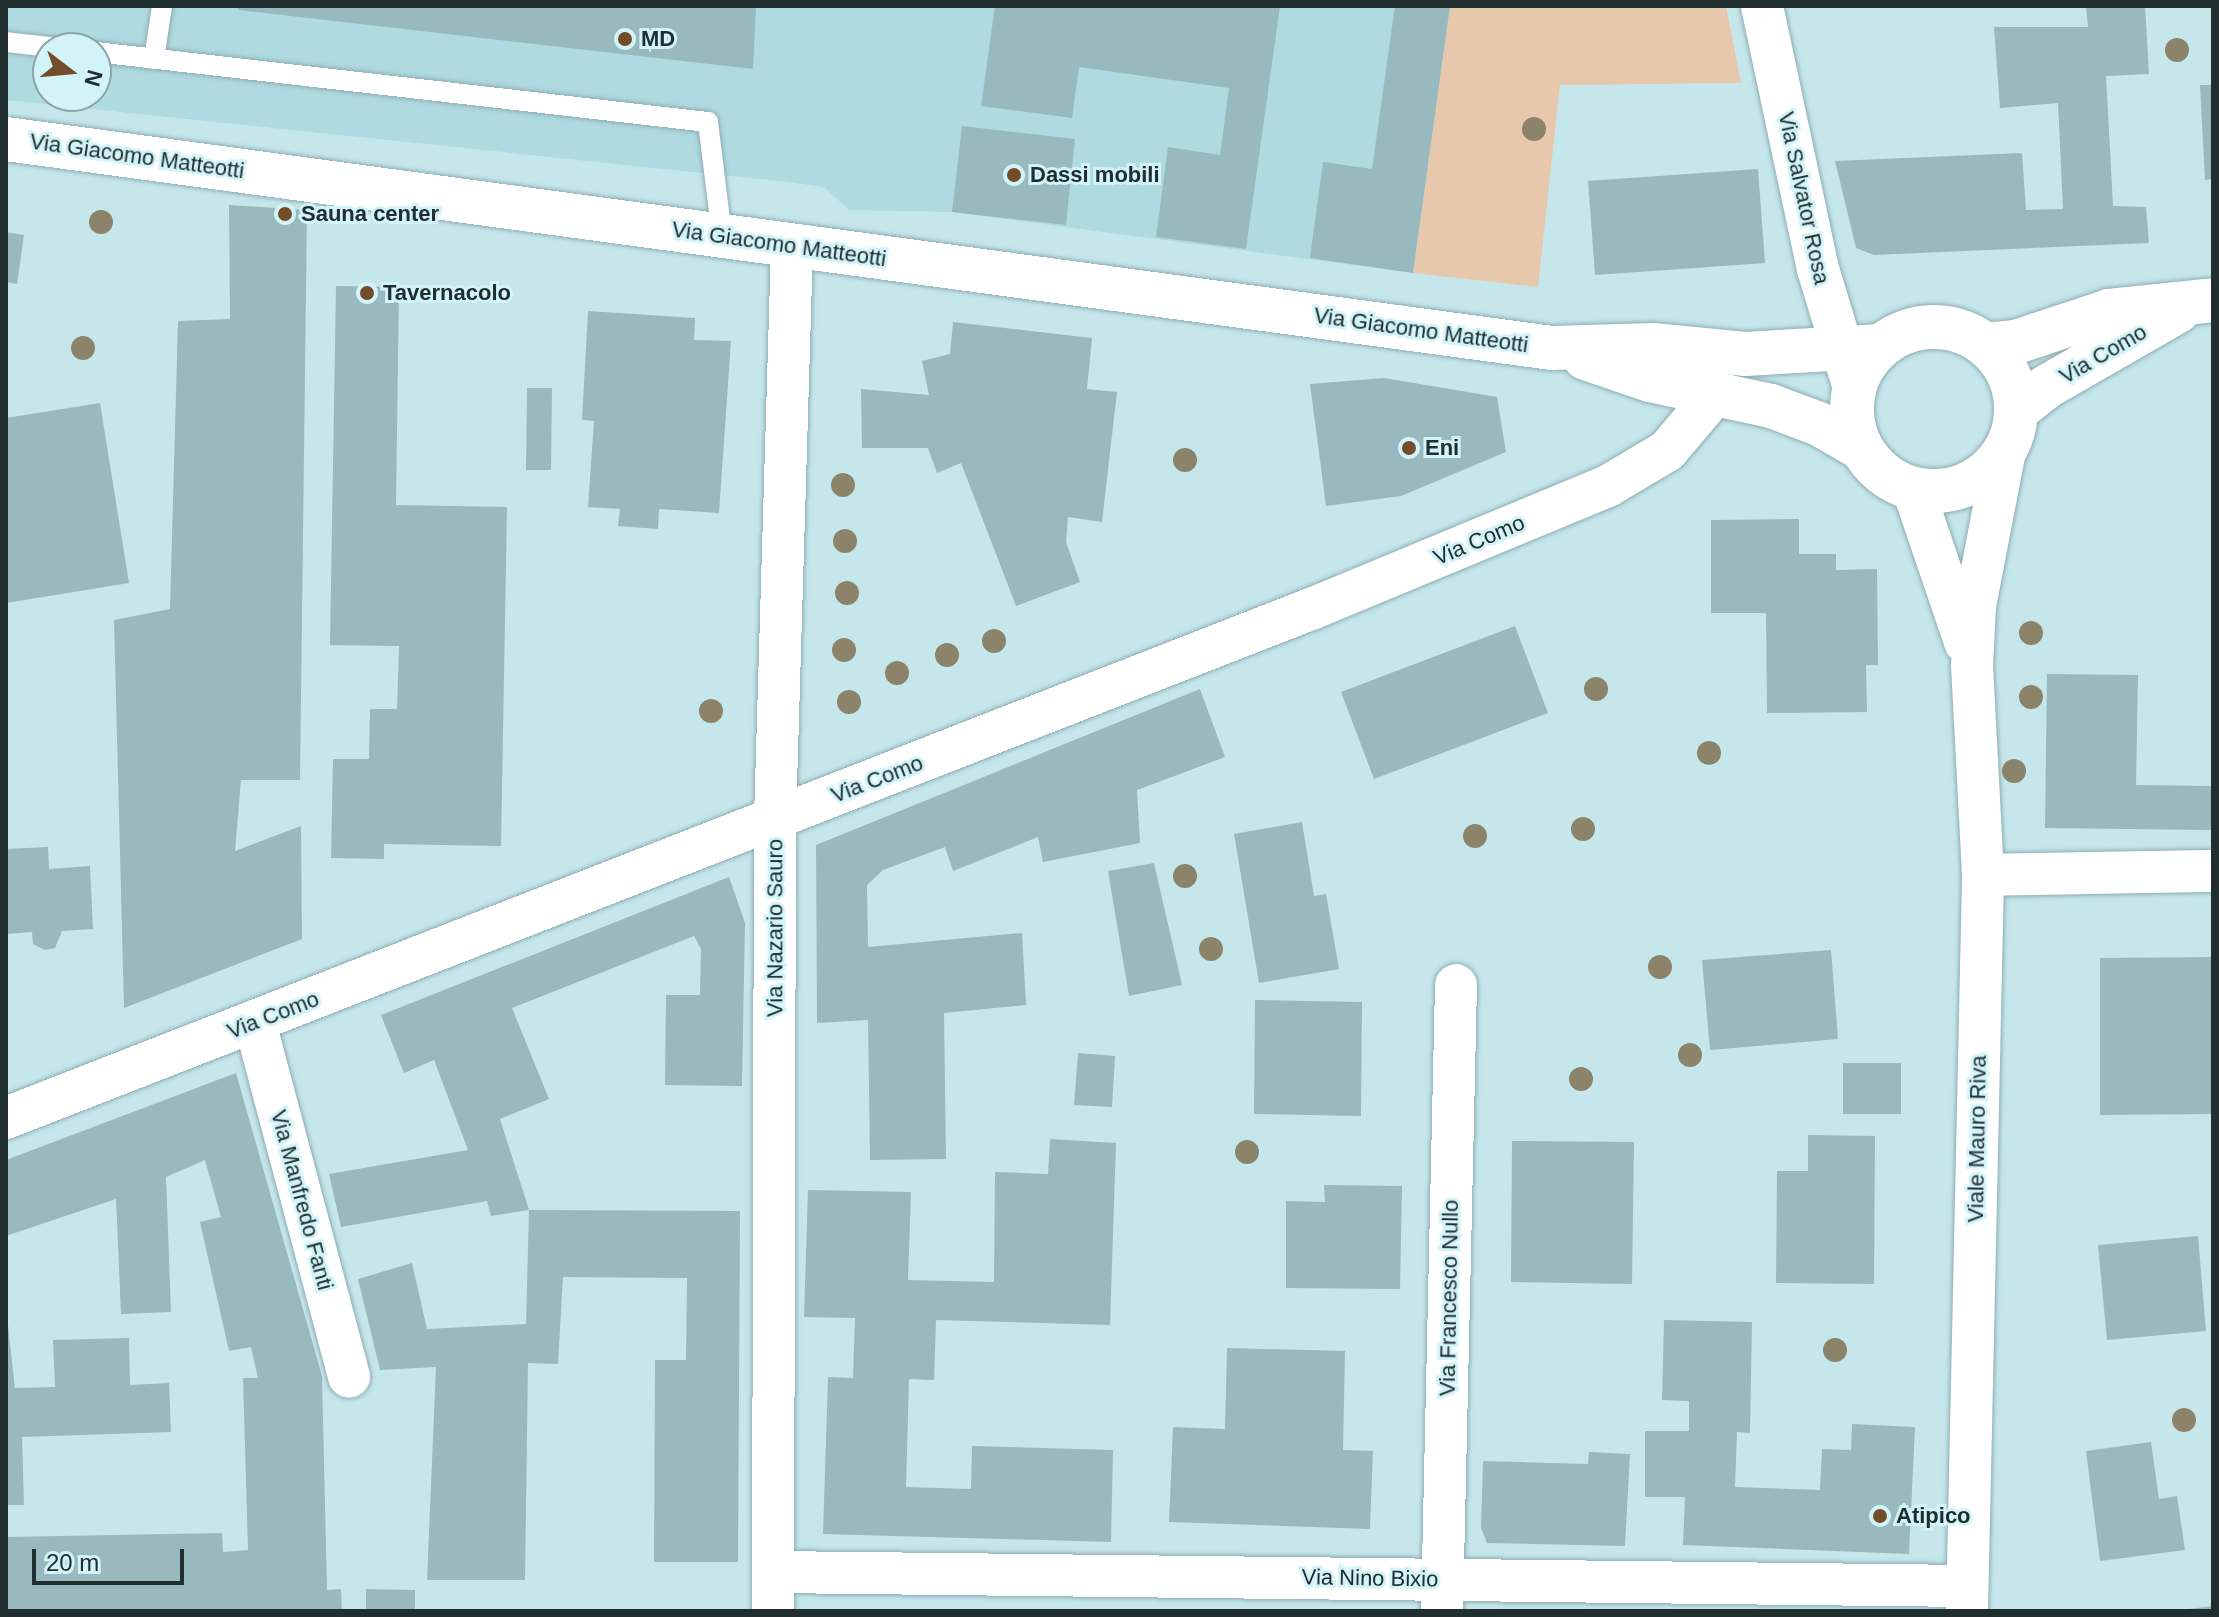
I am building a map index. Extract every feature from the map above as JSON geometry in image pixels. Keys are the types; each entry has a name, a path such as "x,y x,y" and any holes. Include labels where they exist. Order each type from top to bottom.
{"street":[{"name":"Via Salvator Rosa","path":"1762,6 1818,269 1859,362"},
{"name":"Via Giacomo Matteotti","path":"6,139 1552,348 1653,345 1859,362"},
{"name":"Via Nazario Sauro","path":"773,1592 775,819 792,246"},
{"name":"Via Como","path":"1986,345 2016,342 2109,311 2203,301"},
{"name":"Via Como","path":"2011,430 2059,379 2203,301"},
{"path":"1942,326 1970,334 1986,345 2012,381 2011,430 1987,472 1962,487 1913,489 1887,477 1861,448 1852,417 1859,362 1917,327 1942,326"},
{"name":"Via Giacomo Matteotti","path":"1552,348 1650,380 1717,392 1819,424 1861,448"},
{"name":"Via Como","path":"6,1118 1311,609 1608,486 1667,451 1717,392"},
{"name":"Viale Mauro Riva","path":"1967,1598 1983,875 1972,666 1975,606 2011,430"},
{"name":"Viale Mauro Riva","path":"1913,489 1972,666"},
{"path":"1983,875 2213,871"},
{"name":"Via Francesco Nullo","path":"1442,1595 1456,985"},
{"name":"Via Manfredo Fanti","path":"255,1023 349,1377"},
{"name":"Via Nino Bixio","path":"773,1592 1967,1598"}],"lane":[{"path":"154,59 162,6"},
{"path":"6,42 32,45"},
{"path":"112,54 708,122 722,236"}],"shaded area":[{"path":"6,6 1450,6 1413,273 952,212 849,210 824,187 788,182 112,111 112,32 32,32 32,103 6,100"},
{"path":"1450,6 1726,6 1741,83 1560,85 1538,287 1413,273"}],"building":[{"name":"MD","path":"238,6 756,6 753,69 238,10"},
{"path":"995,6 1280,6 1246,249 1156,237 1168,147 1220,155 1229,88 1079,67 1072,118 981,106"},
{"path":"1395,6 1450,6 1413,273 1310,258 1323,162 1372,169"},
{"path":"2086,6 2145,6 2149,74 2106,76 2113,206 2146,207 2149,243 1874,255 1856,248 1835,161 2022,153 2026,210 2063,209 2058,103 2000,108 1994,27 2088,27"},
{"path":"2200,85 2213,85 2213,179 2205,180"},
{"name":"Dassi mobili","path":"962,126 1075,139 1066,225 952,212"},
{"path":"1758,169 1765,263 1595,275 1588,181"},
{"path":"229,205 307,210 300,780 241,780 235,851 301,826 302,939 124,1008 114,620 170,609 178,321 230,319"},
{"path":"6,232 24,235 17,284 6,282"},
{"path":"336,286 399,287 396,505 507,507 501,846 384,844 384,859 331,858 333,759 369,759 370,709 397,709 399,646 330,645"},
{"path":"588,311 695,318 694,340 731,341 719,513 659,509 658,529 618,526 620,509 588,507 594,421 582,420"},
{"path":"953,322 1092,338 1087,389 1117,392 1102,522 1068,517 1066,542 1080,582 1016,606 961,463 937,473 928,448 862,448 861,389 929,395 922,361 950,354"},
{"path":"1384,378 1497,397 1506,452 1401,496 1326,506 1310,384"},
{"path":"527,388 552,388 551,470 526,470"},
{"path":"100,403 129,583 6,603 6,418"},
{"path":"1799,519 1799,554 1836,554 1836,570 1877,569 1878,665 1866,665 1867,712 1767,713 1766,613 1711,613 1711,520"},
{"path":"1515,626 1548,713 1374,779 1341,692"},
{"path":"2047,674 2138,675 2136,785 2212,786 2211,830 2045,828"},
{"path":"1200,689 1225,757 1137,790 1140,843 1043,862 1038,837 953,871 945,847 883,870 867,885 868,947 1022,933 1026,1005 944,1013 946,1159 870,1160 868,1020 817,1023 816,845"},
{"path":"1302,822 1314,896 1326,894 1339,969 1259,983 1234,834"},
{"path":"48,847 49,869 90,866 93,929 62,931 55,948 45,950 33,944 32,932 6,934 6,849"},
{"path":"1154,863 1182,985 1129,996 1108,871"},
{"path":"729,877 745,923 742,1086 665,1085 666,995 700,995 701,949 694,936 512,1008 549,1099 500,1119 529,1210 491,1216 487,1201 341,1227 329,1174 468,1150 434,1060 404,1073 381,1015"},
{"path":"1831,950 1838,1039 1710,1050 1702,960"},
{"path":"2213,957 2213,1114 2100,1115 2100,958"},
{"path":"1255,1000 1362,1002 1361,1116 1254,1114"},
{"path":"1078,1053 1115,1056 1112,1107 1074,1105"},
{"path":"1843,1063 1901,1063 1901,1114 1843,1114"},
{"path":"236,1073 322,1376 327,1590 341,1589 342,1611 6,1611 6,1537 222,1533 223,1552 248,1550 243,1378 258,1378 251,1347 229,1351 200,1222 221,1217 205,1160 166,1177 171,1312 121,1314 116,1199 6,1236 6,1160"},
{"path":"1808,1135 1875,1136 1874,1284 1776,1283 1777,1171 1808,1171"},
{"path":"1050,1139 1116,1143 1110,1325 936,1320 934,1380 909,1379 906,1487 971,1489 972,1446 1113,1450 1111,1542 823,1534 828,1377 853,1378 855,1318 804,1317 808,1190 911,1192 908,1280 994,1282 995,1172 1048,1174"},
{"path":"1512,1141 1634,1142 1632,1284 1511,1282"},
{"path":"1324,1185 1402,1186 1400,1289 1286,1288 1286,1201 1325,1202"},
{"path":"529,1210 740,1211 738,1562 654,1562 655,1360 686,1360 687,1278 563,1277 558,1364 528,1363 525,1580 427,1580 436,1367 380,1370 358,1279 412,1263 427,1329 526,1324"},
{"path":"2198,1236 2206,1331 2107,1340 2098,1245"},
{"path":"6,1307 15,1388 55,1387 53,1340 129,1338 130,1385 169,1383 171,1432 22,1437 24,1505 6,1505"},
{"path":"1664,1320 1752,1322 1750,1433 1737,1432 1735,1487 1820,1490 1822,1449 1851,1450 1852,1424 1915,1427 1909,1554 1683,1545 1685,1497 1645,1497 1645,1431 1689,1431 1689,1401 1662,1400"},
{"path":"1227,1348 1345,1351 1343,1450 1373,1451 1370,1529 1169,1522 1173,1427 1225,1429"},
{"path":"2151,1442 2159,1499 2177,1496 2185,1550 2100,1561 2086,1451"},
{"path":"1589,1452 1630,1454 1625,1546 1487,1543 1481,1528 1483,1461 1588,1464"},
{"path":"366,1589 415,1590 415,1611 366,1611"},
{"path":"2213,1606 2213,1611 2189,1611 2189,1609"}],"place":[{"name":"MD","path":"625,39"},
{"name":"Dassi mobili","path":"1014,175"},
{"name":"Sauna center","path":"285,214"},
{"name":"Tavernacolo","path":"367,293"},
{"name":"Eni","path":"1409,448"},
{"name":"Atipico","path":"1880,1516"}]}
